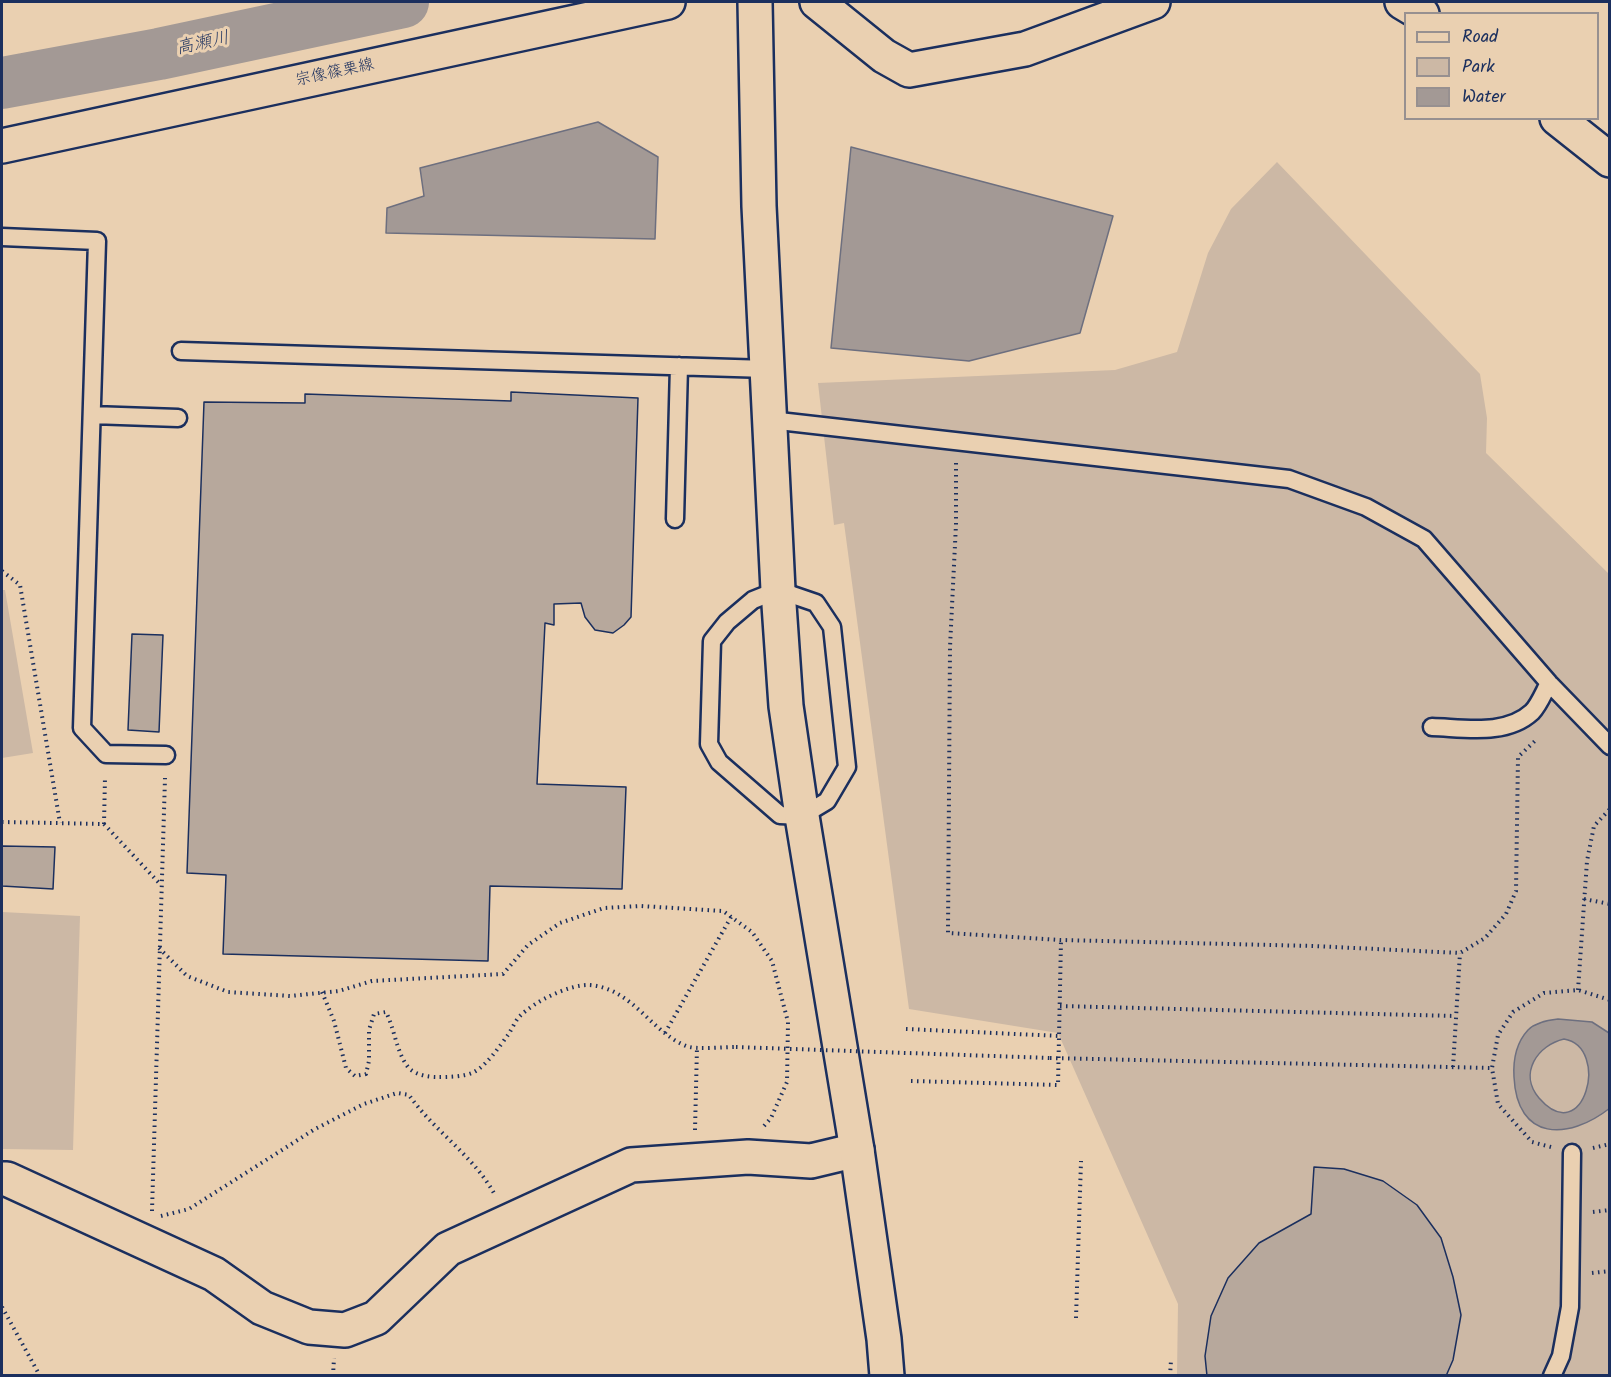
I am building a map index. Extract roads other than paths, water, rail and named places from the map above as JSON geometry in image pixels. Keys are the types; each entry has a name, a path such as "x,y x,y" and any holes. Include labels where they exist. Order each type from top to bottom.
{"street":[{"name":"宗像篠栗線","path":"2,146 668,2"},
{"path":"755,2 759,206 786,706 857,1150 884,1339 886,1376"},
{"path":"817,2 884,56 909,70 1025,50 1153,2"},
{"path":"1402,2 1419,12"},
{"path":"1560,120 1610,160"},
{"path":"2,1179 7,1179 214,1274 262,1308 309,1327 345,1330 376,1318 448,1249 631,1165 738,1157 811,1161 857,1150"}],"lane":[{"path":"2,237 97,241 82,728 106,754 165,755"},
{"path":"181,351 767,369"},
{"path":"675,519 679,366"},
{"path":"92,415 178,418"},
{"path":"770,420 1289,479 1366,507 1424,539 1549,683 1610,746"},
{"path":"778,590 816,603 832,627 846,756 847,767 827,801 802,816 780,815 719,762 709,744 712,641 727,622 753,600 778,590"},
{"path":"1432,727 1494,728 1513,724 1533,711 1549,683"},
{"path":"1552,1376 1561,1356 1570,1306 1572,1153"}],"water":[{"path":"598,122 658,157 655,239 386,233 387,208 424,196 420,168"},
{"path":"851,147 1113,216 1080,333 969,361 831,348"},
{"path":"1558,1019 1592,1022 1609,1033 1610,1108 1594,1119 1562,1130 1547,1129 1535,1124 1524,1113 1517,1098 1514,1077 1516,1052 1524,1035 1535,1025","holes":["1564,1039 1578,1046 1586,1059 1589,1075 1586,1091 1579,1104 1568,1112 1555,1111 1539,1098 1533,1089 1530,1079 1534,1061 1546,1047 1555,1042"]}],"waterway":[{"name":"高瀬川","path":"2,83 159,54 403,2"}]}
